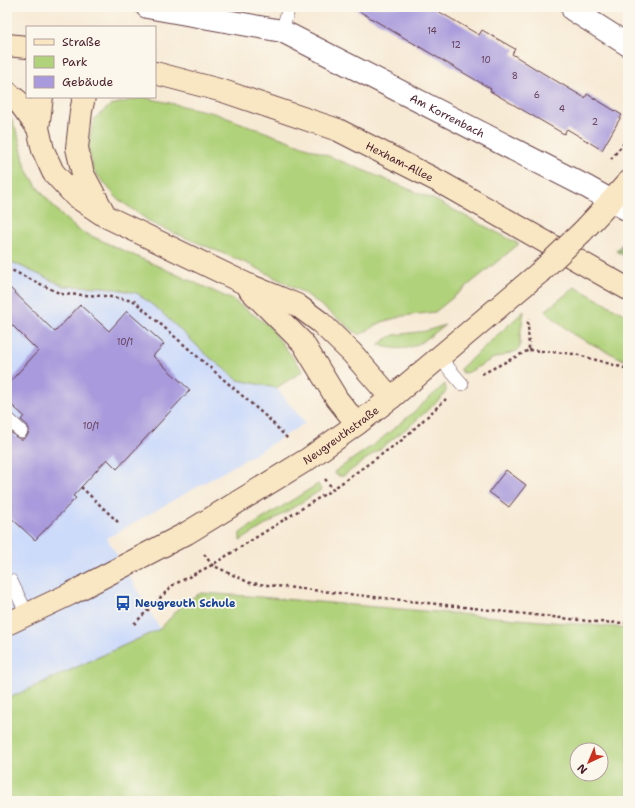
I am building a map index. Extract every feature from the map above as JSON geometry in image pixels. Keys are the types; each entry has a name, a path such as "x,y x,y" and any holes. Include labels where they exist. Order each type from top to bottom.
{"street":[{"name":"Am Korrenbach","path":"147,7 282,31 573,180 620,206"},
{"path":"573,10 628,45"},
{"path":"7,45 26,47"},
{"name":"Hexham-Allee","path":"156,73 223,91 338,130 440,182 628,290"},
{"path":"7,92 18,101 38,128"},
{"path":"42,98 38,128 43,150 53,172 75,196 105,216 244,283 297,305 314,318 352,353 392,398"},
{"path":"84,98 77,148 83,174 105,216"},
{"name":"Neugreuthstraße","path":"7,624 70,594 187,533 308,459 392,398 539,273 582,232 620,206 628,182"},
{"path":"244,283 303,343 338,399 357,424"}],"lane":[{"path":"282,31 288,7"},
{"path":"439,357 462,384"},
{"path":"7,418 21,431"},
{"path":"11,581 27,614"}],"path":[{"path":"7,268 61,294 105,296 134,302 270,420"},
{"path":"529,350 528,322 532,316"},
{"path":"134,624 173,585 212,565 333,489 402,440 462,384 529,350 575,354 628,369"},
{"path":"81,487 119,523"},
{"path":"212,565 250,583 597,622 628,623"}],"shaded area":[{"path":"7,260 64,286 105,287 137,293 160,311 208,356 238,380 276,388 305,423 255,454 107,538 160,629 7,699"}],"green space":[{"path":"139,98 147,98 214,113 319,152 433,199 519,244 435,312 403,316 382,322 359,335 306,294 253,266 153,224 118,199 93,170 88,146 94,119 111,105"},
{"path":"7,111 18,135 26,168 38,188 61,215 78,230 233,300 268,325 303,371 276,388 238,380 208,356 160,311 137,293 105,287 64,286 7,260"},
{"path":"628,237 628,258 616,251"},
{"path":"575,287 628,316 628,362 574,335 545,311"},
{"path":"524,311 520,336 520,347 517,351 492,359 469,372 463,373 460,369"},
{"path":"445,325 427,338 407,348 400,349 378,345 394,335 426,331"},
{"path":"445,384 446,391 443,396 412,424 343,476 335,474 334,472 376,443"},
{"path":"318,484 321,490 240,541 240,533"},
{"path":"201,593 628,628 628,801 7,801 7,699 160,629 185,602"}],"building":[{"path":"352,7 431,7 479,35 482,30 515,49 512,54 536,69 585,98 587,94 622,115 602,150 567,129 564,134"},
{"path":"7,285 55,332 80,305 109,331 127,311 164,344 153,356 190,390 117,469 107,459 73,496 76,498 35,540 7,514 7,435 10,432 16,437 23,439 27,436 29,429 21,420 24,416 7,401 7,385 38,351 7,320"},
{"path":"506,470 526,485 509,507 489,492"}],"place":[{"name":"Neugreuth Schule","path":"123,603"}]}
